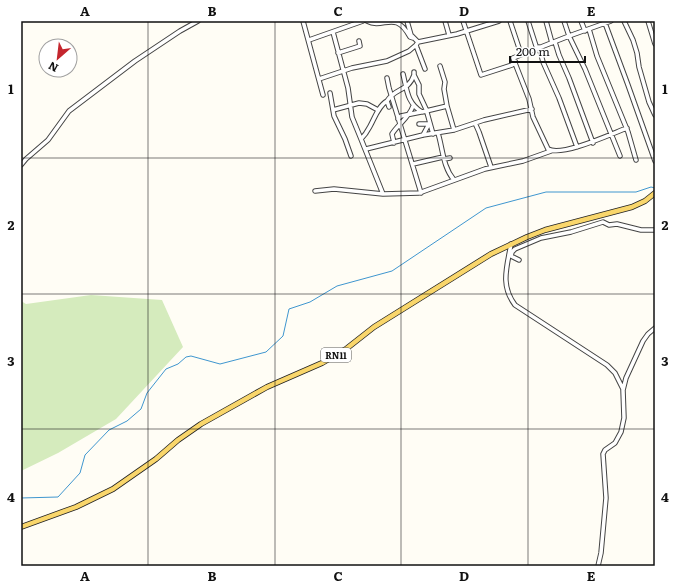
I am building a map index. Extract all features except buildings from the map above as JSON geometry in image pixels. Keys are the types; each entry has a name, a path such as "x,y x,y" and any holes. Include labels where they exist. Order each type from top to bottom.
{"main road":[{"name":"RN11","path":"21,527 76,507 113,489 156,459 178,440 201,424 267,387 322,363 346,349 374,327 473,265 512,244 556,226 632,207 645,201 655,193"}],"street":[{"path":"21,165 48,140 69,111 135,61 180,31 198,21"},
{"path":"304,21 323,95"},
{"path":"309,40 363,21"},
{"path":"367,21 373,23 395,22 404,27 410,37 413,38"},
{"path":"407,21 408,28 417,44 425,69"},
{"path":"445,21 449,35"},
{"path":"463,21 481,75 512,65 514,61 513,58 521,54 587,30 601,23 611,21"},
{"path":"480,21 482,26"},
{"path":"319,79 352,68 387,61 409,51 417,44 499,21"},
{"path":"510,21 521,54"},
{"path":"528,21 578,147"},
{"path":"546,21 593,142"},
{"path":"564,21 620,156"},
{"path":"581,21 587,30 627,128 636,160"},
{"path":"624,21 638,54 639,67 649,102 655,115"},
{"path":"648,21 655,44"},
{"path":"601,23 628,85 655,161"},
{"path":"333,32 348,88 352,117 383,194"},
{"path":"338,53 360,46 360,41"},
{"path":"514,61 532,109 536,125 546,146 551,151"},
{"path":"440,66 445,82 444,89 447,106 454,130"},
{"path":"403,74 407,87 408,98 413,106 424,112"},
{"path":"361,139 368,131 378,110 384,102 397,91 407,87 414,74 419,85 419,94 424,112 433,134"},
{"path":"387,78 404,140 413,164 421,193"},
{"path":"330,93 334,116 351,156"},
{"path":"387,101 389,107"},
{"path":"333,110 359,103 367,104 378,110"},
{"path":"394,143 392,134 400,126 413,106"},
{"path":"398,119 401,116 447,106"},
{"path":"366,149 423,135 454,130 475,123 532,109"},
{"path":"475,123 480,132 491,167"},
{"path":"419,124 430,124"},
{"path":"423,135 430,124"},
{"path":"315,191 334,189 383,194 421,193 491,167 523,161 551,151 556,152 578,147 627,128"},
{"path":"438,133 449,175 454,180"},
{"path":"413,164 450,158"},
{"path":"519,260 511,256 515,249 541,238 571,232 603,222 608,225 617,224 641,230 655,230"},
{"path":"512,244 506,275 508,293 516,305 607,365 615,373 623,390"},
{"path":"598,566 601,553 606,498 603,454 605,450 615,443 624,425 625,412 623,390 626,378 643,342 648,334 655,328"}],"green space":[{"path":"91,295 162,300 183,347 116,419 58,453 21,471 21,301 26,304"}],"waterway":[{"path":"21,498 58,497 80,473 85,455 109,430 127,421 141,409 147,393 166,369 178,364 186,357 191,356 220,364 266,352 283,336 289,309 310,302 337,286 392,271 486,208 546,192 636,192 651,187 655,188"}]}
